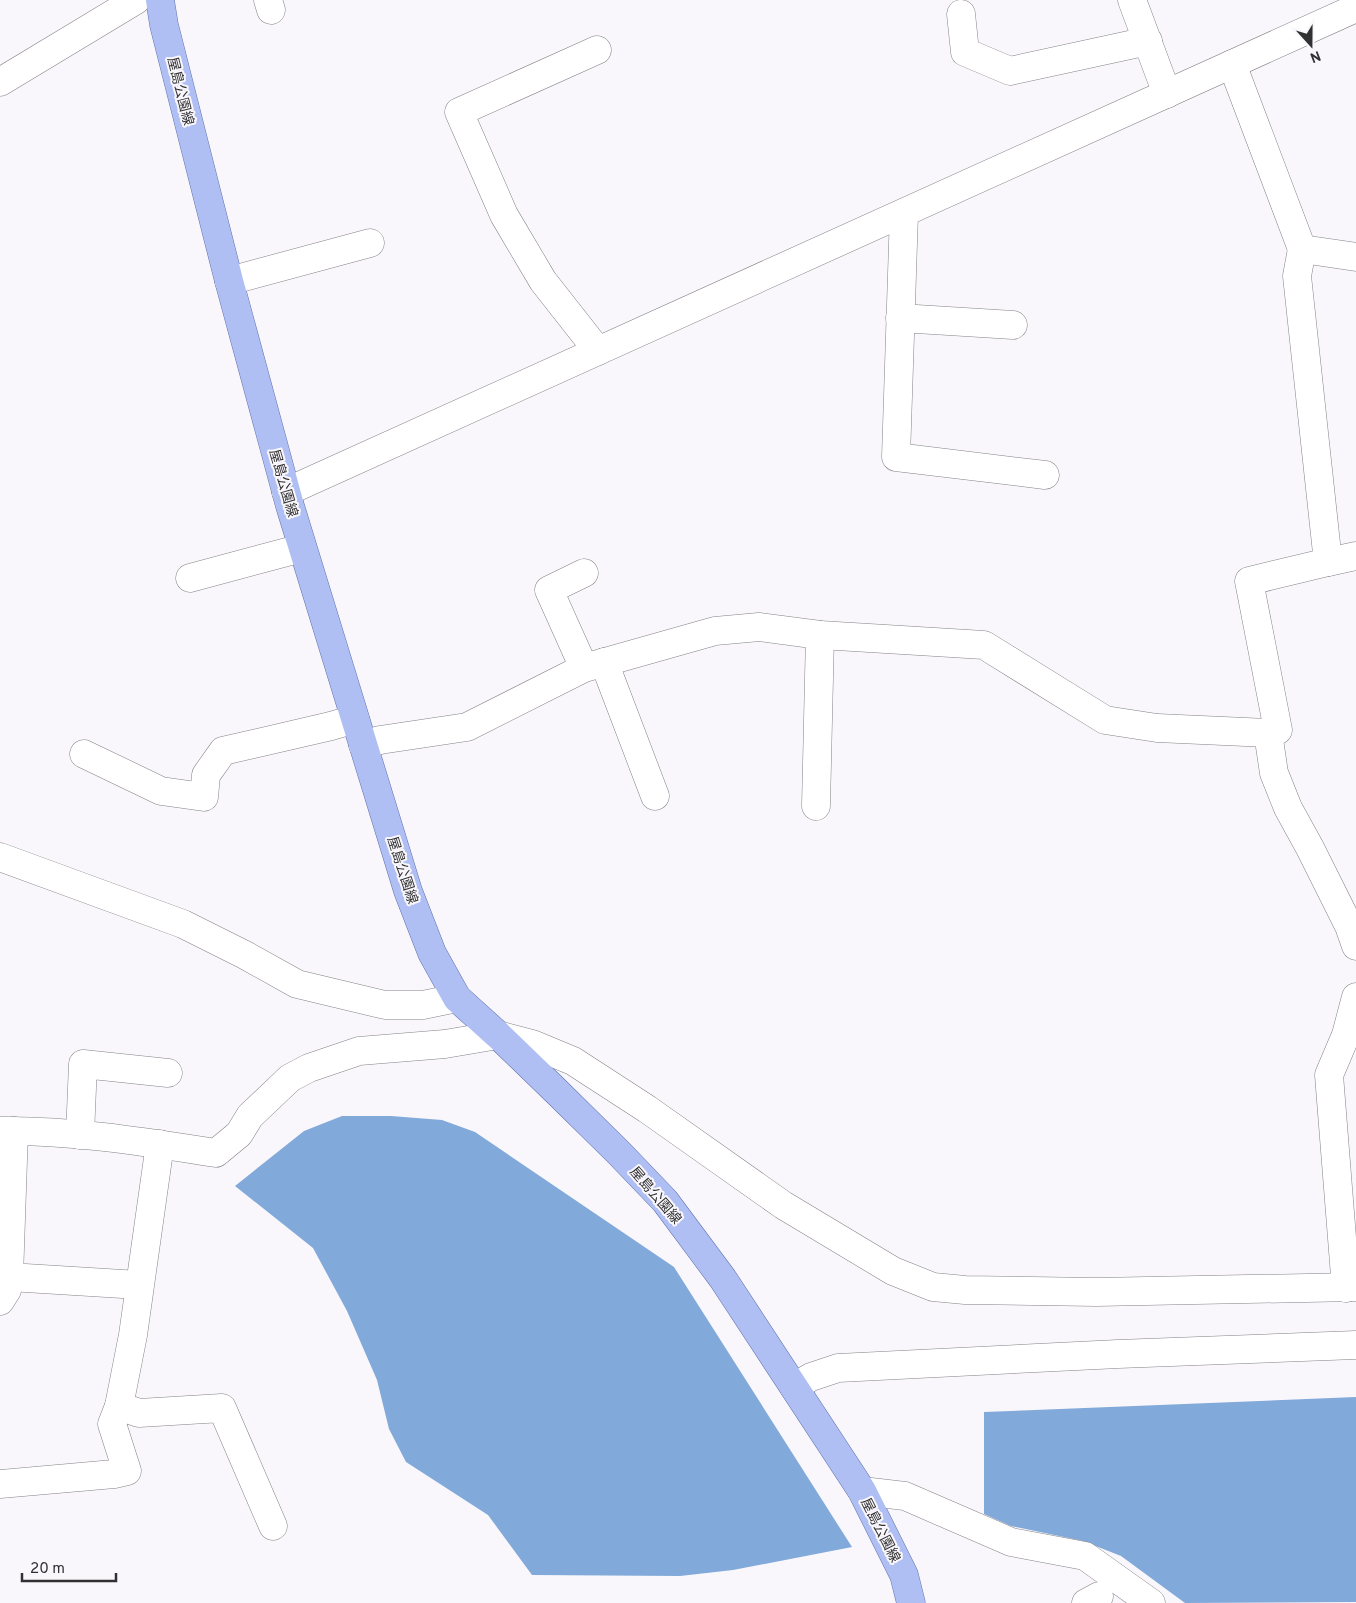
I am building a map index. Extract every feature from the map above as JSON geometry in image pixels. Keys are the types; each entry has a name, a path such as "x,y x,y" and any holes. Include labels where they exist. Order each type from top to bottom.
{"main road":[{"name":"屋島公園線","path":"160,0 164,25 229,281 286,492 408,891 432,952 457,998 619,1153 665,1201 723,1279 862,1491 904,1575 910,1603"}],"street":[{"path":"0,82 136,0"},
{"path":"1132,0 1167,94"},
{"path":"286,492 1356,8"},
{"path":"961,14 965,52 1010,71 1148,41"},
{"path":"597,50 459,112 504,215 543,281 598,351"},
{"path":"1232,64 1302,249 1297,276 1328,562"},
{"path":"904,213 896,457 1045,475"},
{"path":"229,281 370,243"},
{"path":"1302,249 1356,257"},
{"path":"900,318 1013,325"},
{"path":"190,578 302,548"},
{"path":"363,745 380,740 467,727 594,665 715,631 758,628 820,635 984,645 1105,720 1157,728 1268,733 1278,730 1249,581 1356,556"},
{"path":"584,574 549,590 594,665 655,796"},
{"path":"816,806 820,635"},
{"path":"84,754 161,791 204,797 206,775 223,751 355,719"},
{"path":"1268,733 1274,773 1288,808 1349,926 1356,946"},
{"path":"0,858 183,924 246,955 297,984 385,1006 423,1005 457,998"},
{"path":"139,1285 4,1289 7,1131 80,1135 160,1144 216,1153 239,1134 250,1116 290,1078 309,1068 359,1051 445,1044 498,1036 532,1044 573,1061 647,1109 783,1205 893,1271 933,1287 965,1290 1096,1292 1351,1288 1329,1074 1346,1035 1356,997"},
{"path":"80,1135 83,1064 168,1073"},
{"path":"0,1484 114,1474 127,1471 112,1424 119,1406 133,1335 160,1144"},
{"path":"794,1387 811,1377 838,1368 1118,1354 1356,1345"},
{"path":"119,1406 139,1412 222,1408 273,1526"},
{"path":"862,1491 905,1496 1011,1542 1085,1556 1151,1603"}],"water":[{"path":"342,1116 391,1116 442,1120 475,1132 674,1267 852,1547 733,1570 680,1576 532,1575 488,1515 406,1462 389,1429 377,1380 347,1311 313,1248 235,1186 304,1131"},
{"path":"1356,1397 1356,1602 1185,1603 1121,1556 1083,1541 1011,1526 984,1514 984,1412"}]}
